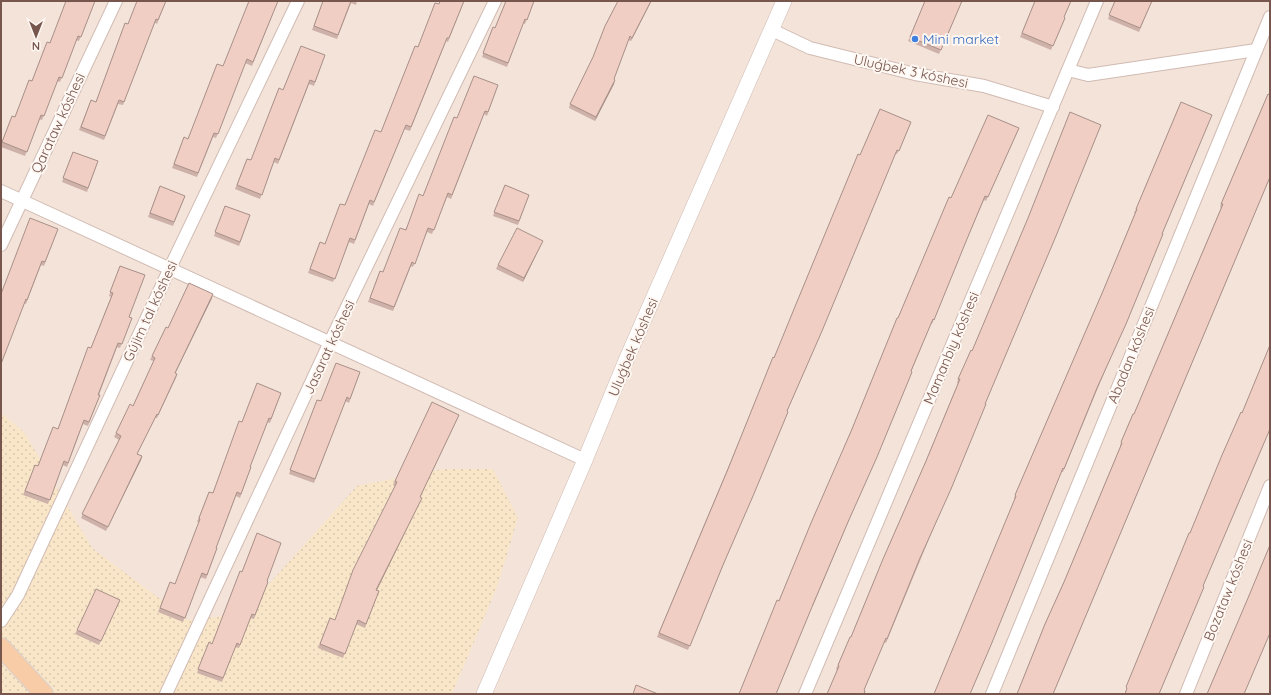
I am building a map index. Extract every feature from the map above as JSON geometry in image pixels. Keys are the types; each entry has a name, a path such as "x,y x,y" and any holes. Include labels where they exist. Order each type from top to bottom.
{"main road":[{"path":"1,647 44,694"}],"street":[{"name":"Qarataw kóshesi","path":"1,245 116,1"},
{"name":"Gújim tal kóshesi","path":"1,621 18,596 170,268 298,1"},
{"name":"Jasarat kóshesi","path":"166,694 330,342 495,1"},
{"name":"Uluǵbek kóshesi","path":"484,694 585,460 627,358 784,1"},
{"name":"Mamanbiy kóshesi","path":"805,694 1097,1"},
{"name":"Abadan kóshesi","path":"992,694 1270,17"},
{"name":"Uluǵbek 3 kóshesi","path":"772,30 810,48 915,74 984,86 1053,107"},
{"path":"1068,70 1088,76 1256,50"},
{"path":"1,191 585,460"},
{"name":"Bozataw kóshesi","path":"1186,694 1270,486"}],"shaded area":[{"path":"1,1 1270,1 1270,694 1,694"}],"sand":[{"path":"1,413 24,432 92,548 188,620 242,614 357,486 443,469 493,469 518,518 497,587 452,694 1,694"}],"building":[{"path":"66,1 95,1 81,37 78,36 62,78 59,77 44,116 41,115 27,152 2,142 12,116 15,117 29,80 32,81 47,42 50,43"},
{"path":"137,1 166,1 158,20 156,19 124,102 119,100 105,136 81,127 91,100 96,102 125,23 128,24"},
{"path":"249,1 278,1 253,62 247,59 218,134 214,133 198,173 174,164 184,137 188,139 217,64 223,66"},
{"path":"323,1 351,1 338,35 314,26"},
{"path":"440,1 464,1 449,38 447,38 411,127 406,125 374,202 370,200 355,240 350,238 335,279 310,269 320,242 325,244 340,204 345,205 375,130 381,132 415,46 418,47 435,3 439,4"},
{"path":"506,1 534,1 527,20 525,19 508,63 483,53 493,27 495,28"},
{"path":"618,1 651,1 632,38 630,36 614,79 615,80 596,117 570,104 593,57 605,26"},
{"path":"925,1 962,1 941,50 910,37"},
{"path":"1035,1 1071,1 1053,46 1022,33"},
{"path":"1115,1 1152,1 1140,28 1109,15"},
{"path":"301,46 325,55 315,82 310,80 279,160 275,158 262,195 237,185 247,159 251,160 279,88 283,90"},
{"path":"474,76 498,85 488,112 485,111 452,195 448,193 434,230 428,228 415,264 412,262 394,307 370,298 380,271 383,272 400,228 406,230 419,194 423,196 454,117 457,118"},
{"path":"1268,94 1270,95 1270,177 1053,694 1017,694 1122,443 1121,442 1223,204 1221,204"},
{"path":"1181,102 1212,115 1126,324 1097,388 1064,469 1063,468 970,694 934,694 1016,496 1015,495 1103,291"},
{"path":"880,109 911,122 899,151 897,150 690,646 659,633 858,154 860,155"},
{"path":"1070,112 1101,125 951,489 920,558 887,639 886,638 864,690 864,694 827,694 960,379 958,379 971,350 972,351 1028,218"},
{"path":"988,115 1019,128 988,197 985,196 934,320 933,319 911,371 912,372 877,457 776,694 739,694 777,600 779,601 949,197 951,198"},
{"path":"73,152 98,161 88,188 63,178"},
{"path":"505,185 529,195 519,221 494,212"},
{"path":"160,186 185,196 174,222 150,213"},
{"path":"225,206 250,215 240,242 215,232"},
{"path":"30,218 58,229 45,262 42,261 1,364 1,294"},
{"path":"517,228 543,241 524,278 498,265"},
{"path":"120,266 145,275 129,317 132,318 122,344 118,343 89,422 84,420 68,463 64,461 50,500 25,491 35,465 38,466 53,427 58,429 88,347 91,348 113,293 110,292"},
{"path":"189,283 213,294 175,373 177,374 158,415 157,414 137,454 142,456 108,527 82,514 121,436 116,433 130,404 133,406 155,358 152,356 166,327 168,328"},
{"path":"1270,345 1270,429 1159,694 1125,694 1126,687 1189,533"},
{"path":"336,363 360,372 350,399 347,397 315,479 290,470 317,400 321,401"},
{"path":"257,383 281,393 271,419 269,418 241,494 237,492 207,575 202,573 185,618 160,608 170,582 175,584 209,492 213,493 239,421 242,422"},
{"path":"432,402 459,415 420,497 422,498 376,590 379,591 366,624 358,620 345,654 320,644 330,618 335,620 353,570 397,482 395,481"},
{"path":"257,533 281,543 255,615 252,614 240,645 237,643 223,678 198,669 209,642 212,644 240,571 242,572"},
{"path":"1270,545 1270,633 1244,694 1207,694 1248,598"},
{"path":"96,589 120,600 101,641 77,630"},
{"path":"636,685 658,694 633,694"}],"place":[{"name":"Mini market","path":"915,39"}]}
